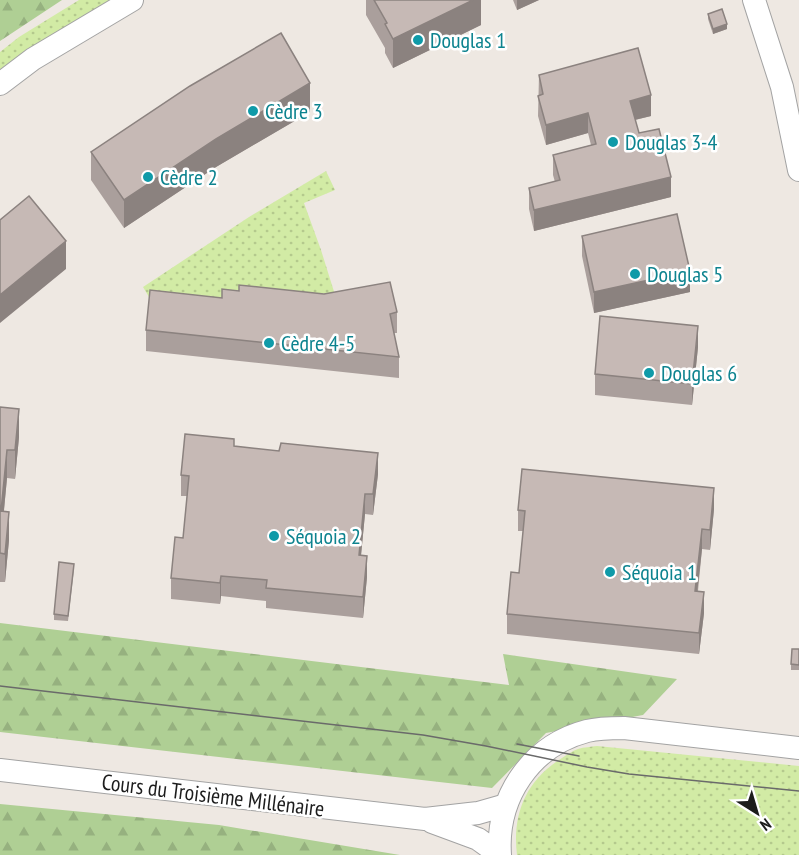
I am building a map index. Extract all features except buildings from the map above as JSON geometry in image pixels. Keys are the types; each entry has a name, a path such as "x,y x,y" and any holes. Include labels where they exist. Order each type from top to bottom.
{"street":[{"path":"0,84 33,59 132,0"},
{"path":"754,0 782,87 799,170"},
{"name":"Cours du Troisième Millénaire","path":"500,855 500,830 506,805 521,776 538,758 562,741 586,731 624,728 799,748"},
{"name":"Cours du Troisième Millénaire","path":"0,770 425,819 478,813 506,805"},
{"name":"Cours du Troisième Millénaire","path":"425,819 470,836 500,855"}],"green space":[{"path":"0,0 62,0 0,41"},
{"path":"79,0 111,0 0,73 0,52 19,37"},
{"path":"326,171 335,190 304,203 336,298 326,300 324,293 303,297 302,291 276,297 238,290 229,291 231,301 152,302 143,287 249,217"},
{"path":"0,623 509,685 503,654 677,679 643,715 546,733 492,788 0,732"},
{"path":"597,746 799,766 799,855 517,855 516,840 520,812 524,799 539,777 570,753 580,748"},
{"path":"0,804 219,825 400,855 0,855"}],"tram line":[{"path":"0,686 423,735 629,774 799,791"},
{"path":"517,744 579,756"}],"place":[{"name":"Douglas 1","path":"418,40"},
{"name":"Cèdre 3","path":"253,111"},
{"name":"Douglas 3-4","path":"613,142"},
{"name":"Cèdre 2","path":"148,177"},
{"name":"Douglas 5","path":"635,274"},
{"name":"Cèdre 4-5","path":"269,343"},
{"name":"Douglas 6","path":"649,373"},
{"name":"Séquoia 2","path":"274,536"},
{"name":"Séquoia 1","path":"610,572"}]}
